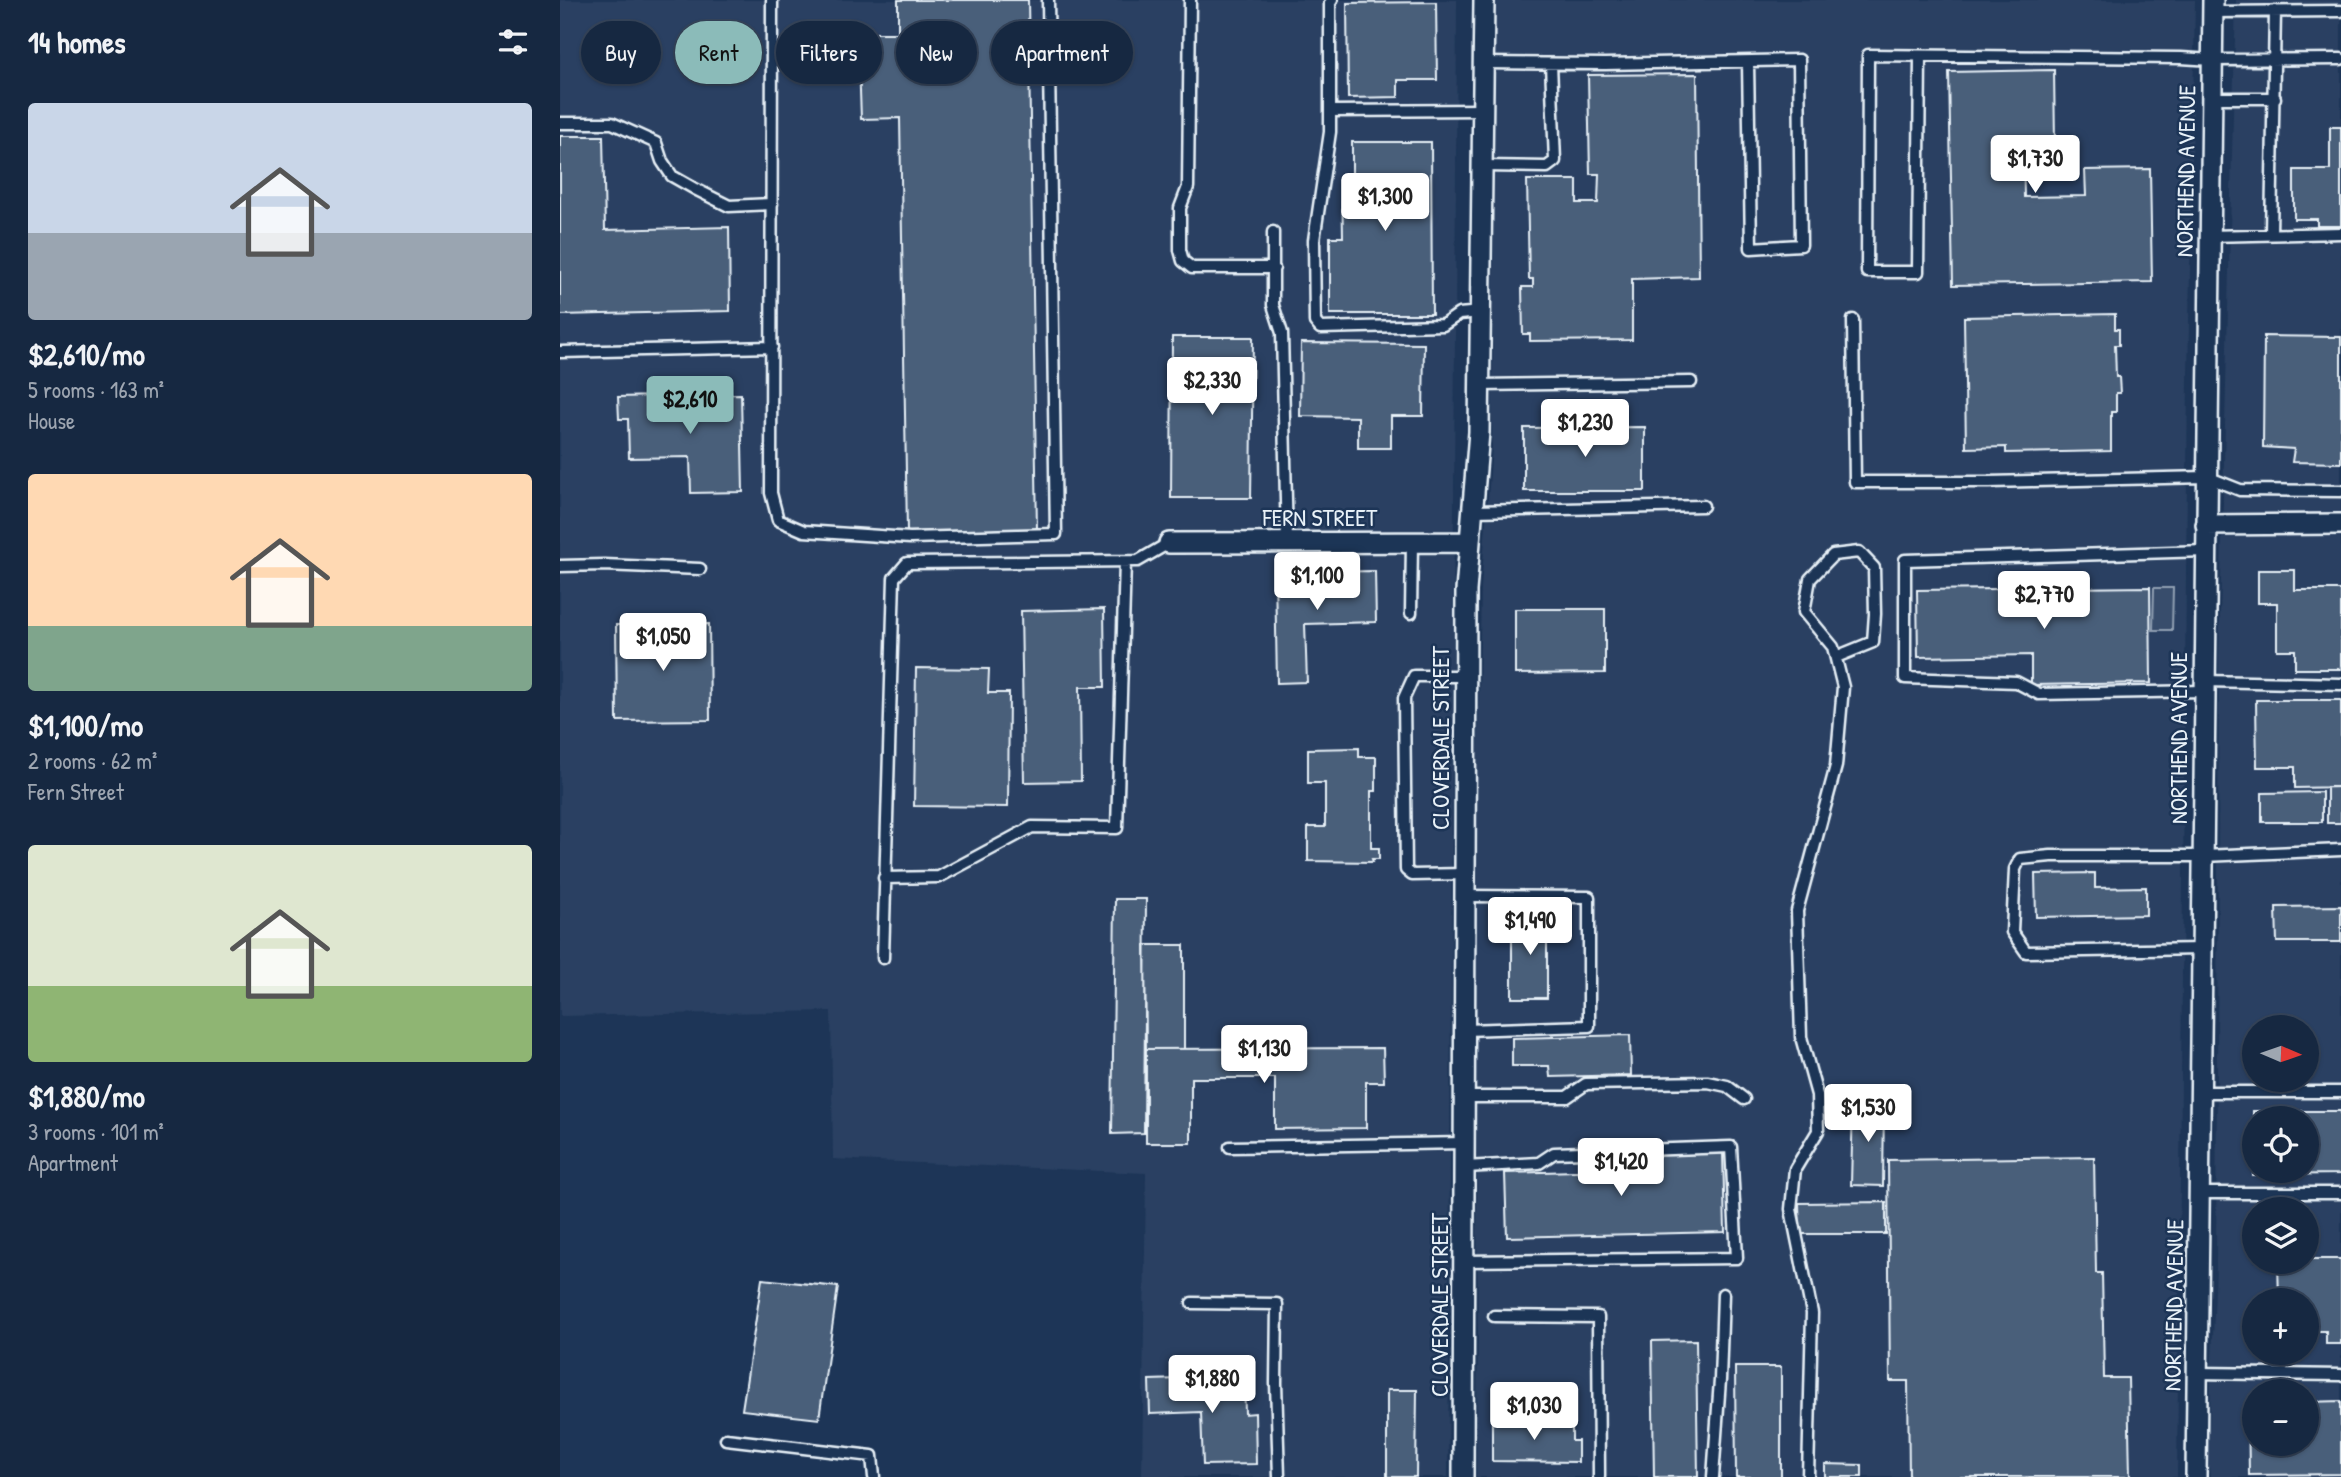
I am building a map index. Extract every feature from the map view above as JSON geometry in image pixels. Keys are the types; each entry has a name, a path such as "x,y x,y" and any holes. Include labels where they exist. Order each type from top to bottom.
{"street":[{"name":"CLOVERDALE STREET","path":"1463,1477 1466,591 1479,432 1484,0"},
{"name":"NORTHEND AVENUE","path":"2196,1477 2213,6"},
{"path":"2206,525 2341,524"},
{"name":"FERN STREET","path":"1169,543 1470,542"}],"lane":[{"path":"772,0 771,493 778,520 804,531 910,538 1056,534 1048,0"},
{"path":"1190,0 1188,187 1180,208 1180,250 1183,261 1192,268 1273,268"},
{"path":"1332,0 1330,132 1314,240 1315,322 1320,328 1443,325 1458,314 1481,312"},
{"path":"2213,6 2276,11 2341,11"},
{"path":"2272,234 2276,11"},
{"path":"1920,55 1918,272 1867,272 1868,55 1920,55 2181,58 2212,60 2341,59"},
{"path":"1484,63 1799,60 1801,245 1751,248 1748,62"},
{"path":"1483,166 1547,167 1555,161 1551,64"},
{"path":"2211,98 2275,98"},
{"path":"1330,111 1484,110"},
{"path":"560,123 612,123 656,143 672,176 695,189 729,206 772,204"},
{"path":"1273,232 1273,304 1282,333 1287,542"},
{"path":"2209,236 2341,233"},
{"path":"1853,320 1855,482 2207,477 2240,490 2341,491"},
{"path":"560,352 772,347"},
{"path":"1480,385 1691,382"},
{"path":"1473,511 1703,506"},
{"path":"1411,613 1412,542"},
{"path":"883,958 894,578 907,563 1138,561 1169,543"},
{"path":"2206,551 1905,559 1905,678 2016,682 2039,694 2204,686 2341,684"},
{"path":"1808,1477 1812,1313 1791,1209 1795,1168 1818,1131 1816,1095 1801,1037 1797,911 1836,766 1843,687 1833,647 1804,612 1810,579 1833,555 1859,552 1874,568 1873,642 1836,657"},
{"path":"884,878 939,877 1032,827 1117,828 1125,562"},
{"path":"560,566 699,569"},
{"path":"1465,874 1412,875 1406,870 1404,698 1414,676 1466,676"},
{"path":"2202,949 2026,952 2012,932 2015,869 2020,859 2051,856 2203,856 2341,850"},
{"path":"1465,896 1589,897 1589,1026 1465,1030"},
{"path":"1465,1097 1567,1097 1586,1084 1708,1082 1727,1086 1744,1100"},
{"path":"2201,1092 2341,1092"},
{"path":"1230,1147 1465,1143"},
{"path":"1464,1261 1738,1258 1731,1147 1554,1153 1539,1163 1465,1167"},
{"path":"2200,1193 2341,1193"},
{"path":"1713,1477 1723,1294"},
{"path":"1192,1303 1278,1304 1276,1383 1279,1477"},
{"path":"1494,1316 1598,1317 1599,1477"},
{"path":"2197,1373 2341,1375"},
{"path":"726,1439 872,1457 874,1477"}],"shaded area":[{"path":"560,0 1457,0 1448,1477 1142,1477 1146,1173 833,1159 831,1011 560,1016"},
{"path":"1495,0 2195,0 2188,376 2177,1477 1476,1477 1478,747 1481,589 1492,448"},
{"path":"2236,0 2341,0 2341,1477 2210,1477 2208,1453 2216,1268 2219,656"},
{"path":"2154,588 2173,588 2172,630 2153,630"}],"building":[{"path":"898,0 1028,0 1028,21 991,21 991,84 1029,84 1037,529 907,532 900,118 861,119 860,84 882,84 882,33 896,33 896,84 977,84 977,21 898,21"},
{"path":"1436,2 1437,80 1398,80 1398,97 1348,98 1347,3"},
{"path":"2054,70 2055,143 2023,144 2024,197 2086,196 2085,170 2150,169 2152,282 1953,285 1949,72"},
{"path":"1697,74 1699,277 1632,279 1632,340 1530,341 1530,334 1523,334 1522,287 1533,287 1533,279 1529,279 1527,180 1577,180 1577,203 1598,203 1599,174 1590,174 1588,75"},
{"path":"2330,127 2341,127 2341,226 2317,226 2317,219 2294,219 2294,170 2330,170"},
{"path":"560,136 603,136 605,230 729,227 730,311 560,315"},
{"path":"1352,142 1431,142 1432,314 1330,314 1330,237 1343,237 1342,181 1352,181"},
{"path":"2115,314 2115,329 2119,329 2119,345 2115,345 2116,377 2119,377 2120,393 2116,393 2116,412 2111,412 2111,451 2006,453 2006,447 1966,448 1964,317"},
{"path":"2264,336 2341,337 2341,463 2292,462 2294,449 2263,447"},
{"path":"1172,337 1253,337 1251,498 1171,498"},
{"path":"1301,343 1424,344 1423,416 1391,416 1391,448 1358,448 1358,417 1300,416"},
{"path":"741,394 743,492 691,493 690,457 629,458 628,419 619,419 618,397"},
{"path":"1645,427 1645,491 1524,491 1524,428"},
{"path":"2258,570 2295,570 2295,590 2341,590 2341,669 2295,669 2295,650 2277,650 2277,603 2258,603"},
{"path":"1375,571 1376,622 1305,624 1307,682 1277,683 1275,573"},
{"path":"2150,587 2151,683 2031,685 2031,655 1918,657 1917,590"},
{"path":"1104,609 1105,687 1080,687 1081,781 1024,782 1021,611"},
{"path":"1515,609 1605,609 1605,673 1515,674"},
{"path":"709,624 710,720 617,721 616,625"},
{"path":"916,668 989,669 988,693 1009,693 1008,807 914,806"},
{"path":"2256,700 2341,700 2341,787 2295,788 2295,767 2257,767"},
{"path":"1359,748 1359,757 1376,757 1376,791 1371,791 1371,848 1379,848 1379,859 1372,859 1373,862 1308,861 1308,827 1325,827 1325,783 1308,783 1308,749"},
{"path":"2327,787 2341,787 2341,823 2327,823"},
{"path":"2322,792 2322,822 2262,822 2262,793"},
{"path":"2095,873 2095,888 2146,887 2146,915 2036,917 2035,874"},
{"path":"1115,899 1146,899 1144,1133 1112,1134"},
{"path":"2341,906 2341,942 2277,942 2276,907"},
{"path":"1512,915 1547,915 1547,998 1512,998"},
{"path":"1145,945 1184,945 1184,1049 1146,1049"},
{"path":"1630,1035 1631,1075 1550,1077 1549,1066 1512,1066 1512,1038"},
{"path":"1383,1048 1384,1082 1366,1082 1366,1128 1275,1129 1275,1078 1191,1078 1191,1143 1146,1143 1146,1049"},
{"path":"1853,1102 1884,1103 1883,1186 1851,1185"},
{"path":"2319,1111 2341,1111 2341,1174 2319,1174"},
{"path":"1723,1153 1725,1232 1507,1237 1505,1173 1611,1170 1611,1155"},
{"path":"2094,1157 2096,1273 2102,1273 2104,1378 2128,1378 2130,1477 1909,1477 1908,1381 1890,1381 1888,1160"},
{"path":"1886,1202 1886,1234 1800,1234 1799,1203"},
{"path":"2319,1259 2341,1259 2341,1344 2326,1344 2326,1331 2319,1331 2319,1288 2279,1288 2278,1274 2319,1274"},
{"path":"762,1279 838,1287 819,1419 742,1410"},
{"path":"1696,1340 1698,1477 1654,1477 1652,1341"},
{"path":"1735,1367 1781,1367 1781,1477 1736,1477"},
{"path":"1244,1377 1245,1414 1255,1413 1256,1464 1203,1465 1201,1412 1150,1414 1149,1380"},
{"path":"1387,1390 1417,1390 1416,1477 1387,1477"},
{"path":"2341,1401 2341,1474 2249,1475 2249,1456 2319,1456 2319,1402"},
{"path":"1492,1421 1572,1422 1572,1441 1578,1441 1578,1462 1492,1461"},
{"path":"1825,1464 1862,1465 1862,1477 1825,1477"}]}
